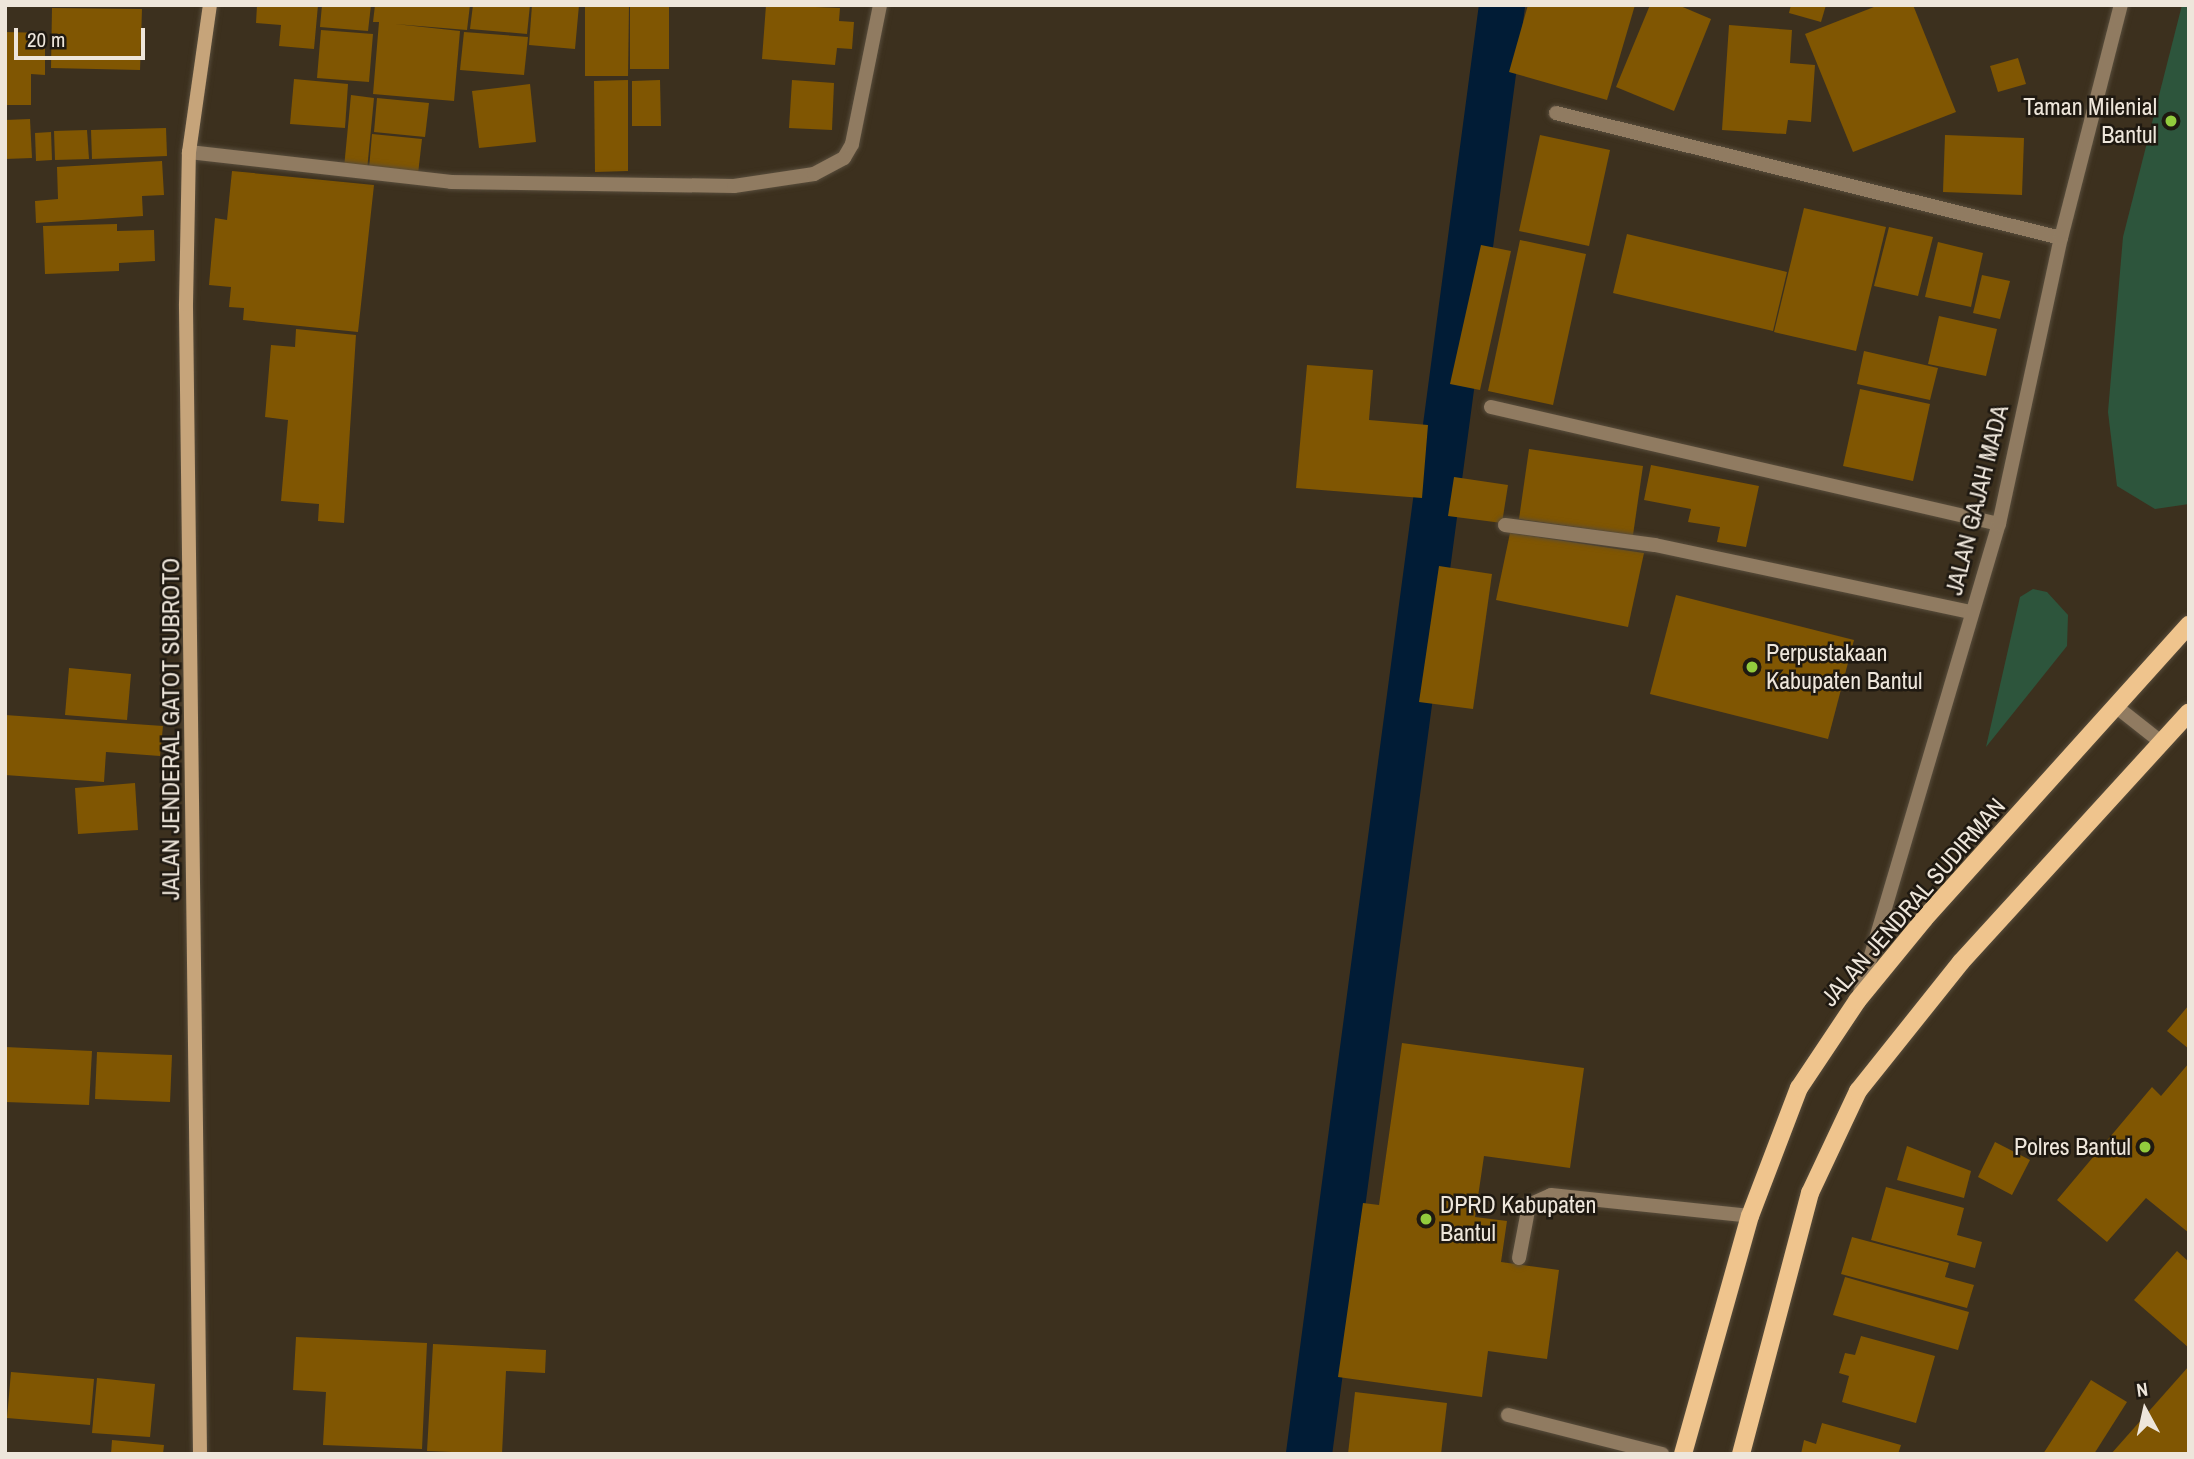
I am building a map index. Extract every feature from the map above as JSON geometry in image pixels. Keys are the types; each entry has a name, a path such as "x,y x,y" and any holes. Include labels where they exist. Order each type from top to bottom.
{"main road":[{"name":"JALAN JENDERAL GATOT SUBROTO","path":"200,1454 189,152 210,5"},
{"name":"JALAN JENDRAL SUDIRMAN","path":"1683,1454 1750,1216 1798,1088 1857,1001 2189,625"},
{"path":"1741,1454 1810,1194 1858,1091 1961,962 2189,712"}],"street":[{"path":"189,152 452,182 734,187 814,174 844,158 852,144 880,5"},
{"name":"JALAN GAJAH MADA","path":"1857,1001 1999,524 2061,238 2121,5"},
{"path":"1556,113 2061,238"},
{"path":"1491,407 1999,524"},
{"path":"1505,525 1668,548 1971,612"},
{"path":"2118,708 2161,742"},
{"path":"1519,1258 1529,1205 1550,1195 1750,1216"},
{"path":"1508,1415 1662,1454"}],"green space":[{"path":"2182,5 2189,5 2189,504 2155,509 2117,486 2108,412 2123,237"},
{"path":"2033,589 2047,592 2068,615 2067,646 1986,747 2020,597"}],"building":[{"path":"257,5 318,5 314,49 279,46 281,25 256,23"},
{"path":"322,5 371,5 368,31 320,27"},
{"path":"375,5 470,5 467,30 395,24 460,31 454,101 373,94 379,22 373,22"},
{"path":"473,5 530,5 527,34 470,29"},
{"path":"532,5 579,5 575,49 529,45"},
{"path":"585,5 629,5 628,76 585,76"},
{"path":"630,5 669,5 669,69 630,69"},
{"path":"766,5 840,8 839,21 854,22 852,49 837,48 835,65 762,59"},
{"path":"1528,5 1635,5 1607,100 1509,72"},
{"path":"1650,5 1678,5 1711,19 1674,111 1616,87"},
{"path":"1791,5 1826,5 1821,22 1789,13"},
{"path":"1879,5 1913,5 1956,112 1853,152 1805,34"},
{"path":"52,8 142,9 140,70 51,68"},
{"path":"1729,25 1792,30 1790,63 1815,65 1811,122 1788,120 1786,134 1722,130"},
{"path":"321,30 373,34 369,82 317,78"},
{"path":"5,32 45,33 45,75 31,74 31,105 5,105"},
{"path":"464,32 528,37 524,75 460,70"},
{"path":"2018,58 2026,84 1998,92 1990,66"},
{"path":"294,79 348,84 345,128 290,124"},
{"path":"628,80 628,171 595,172 594,81"},
{"path":"660,80 661,126 632,126 632,81"},
{"path":"792,80 834,83 832,130 789,128"},
{"path":"530,84 536,142 479,148 472,91"},
{"path":"351,95 374,98 367,170 344,168"},
{"path":"377,98 429,103 425,137 374,132"},
{"path":"30,119 32,158 5,159 5,120"},
{"path":"166,128 167,156 92,159 91,130"},
{"path":"87,130 89,159 55,160 54,131"},
{"path":"51,132 52,160 36,161 35,133"},
{"path":"372,134 422,139 418,174 369,169"},
{"path":"1540,135 1610,150 1589,246 1519,231"},
{"path":"1945,135 2024,138 2022,195 1943,192"},
{"path":"162,161 164,195 142,196 143,216 36,223 35,201 58,199 57,167"},
{"path":"232,171 374,185 358,332 243,320 244,308 229,307 231,287 209,285 215,218 227,220"},
{"path":"1804,208 1886,227 1856,351 1774,332"},
{"path":"117,224 117,231 154,230 155,261 119,263 119,271 45,274 43,226"},
{"path":"1889,227 1933,237 1918,296 1874,286"},
{"path":"1627,234 1787,272 1773,331 1613,293"},
{"path":"1520,240 1586,254 1553,405 1488,391"},
{"path":"1938,242 1983,253 1971,307 1925,297"},
{"path":"1481,245 1511,251 1480,390 1450,384"},
{"path":"1982,275 2010,281 2000,319 1973,313"},
{"path":"1939,316 1997,329 1986,376 1928,364"},
{"path":"296,329 356,335 344,523 318,521 319,504 281,501 288,420 265,417 271,345 295,347"},
{"path":"1864,351 1938,368 1930,400 1857,384"},
{"path":"1307,365 1373,370 1369,420 1428,425 1422,498 1296,488"},
{"path":"1860,389 1930,404 1913,481 1843,466"},
{"path":"1529,449 1643,466 1633,535 1519,519"},
{"path":"1651,465 1759,486 1746,547 1717,542 1720,527 1688,522 1691,509 1644,500"},
{"path":"1454,477 1508,485 1502,523 1448,516"},
{"path":"1510,533 1644,553 1628,627 1496,600"},
{"path":"1439,566 1492,574 1473,709 1419,702"},
{"name":"Perpustakaan Kabupaten Bantul","path":"1676,595 1854,640 1828,739 1650,694"},
{"path":"69,668 131,674 127,720 65,715"},
{"path":"5,715 163,726 160,756 106,752 104,782 5,775"},
{"path":"135,783 138,830 78,834 75,788"},
{"path":"2189,1005 2189,1049 2167,1031"},
{"name":"DPRD Kabupaten Bantul","path":"1402,1043 1584,1068 1570,1168 1484,1156 1475,1217 1507,1221 1501,1262 1559,1270 1547,1359 1488,1351 1482,1397 1338,1377 1363,1203 1379,1205"},
{"path":"5,1047 92,1051 89,1105 5,1102"},
{"path":"97,1052 172,1055 170,1102 95,1099"},
{"name":"Polres Bantul","path":"2189,1063 2189,1233 2146,1198 2107,1242 2057,1200 2152,1087 2161,1096"},
{"path":"1995,1142 2030,1160 2012,1195 1978,1177"},
{"path":"1907,1146 1971,1171 1964,1198 1897,1180"},
{"path":"1886,1187 1964,1208 1957,1235 1982,1242 1975,1268 1871,1240"},
{"path":"1852,1237 1949,1263 1945,1277 1974,1285 1967,1308 1841,1274"},
{"path":"2177,1251 2189,1262 2189,1348 2134,1300"},
{"path":"1845,1277 1969,1312 1958,1350 1833,1315"},
{"path":"1861,1336 1935,1356 1916,1423 1842,1402 1849,1376 1839,1373 1845,1353 1855,1355"},
{"path":"296,1337 427,1343 422,1449 323,1445 326,1392 293,1390"},
{"path":"433,1344 546,1350 545,1373 506,1371 502,1454 427,1451"},
{"path":"2189,1366 2189,1454 2111,1454"},
{"path":"11,1372 94,1379 90,1425 7,1418"},
{"path":"97,1378 155,1384 150,1437 92,1433"},
{"path":"2091,1380 2127,1402 2094,1454 2043,1454"},
{"path":"1355,1392 1447,1403 1441,1454 1348,1454"},
{"path":"1822,1423 1901,1445 1898,1454 1801,1454 1804,1440 1816,1444"},
{"path":"112,1440 164,1445 163,1454 111,1454"}],"waterway":[{"path":"1309,1454 1502,5"}],"place":[{"name":"Taman Milenial Bantul","path":"2171,121"},
{"name":"Perpustakaan Kabupaten Bantul","path":"1752,667"},
{"name":"Polres Bantul","path":"2145,1147"},
{"name":"DPRD Kabupaten Bantul","path":"1426,1219"}]}
